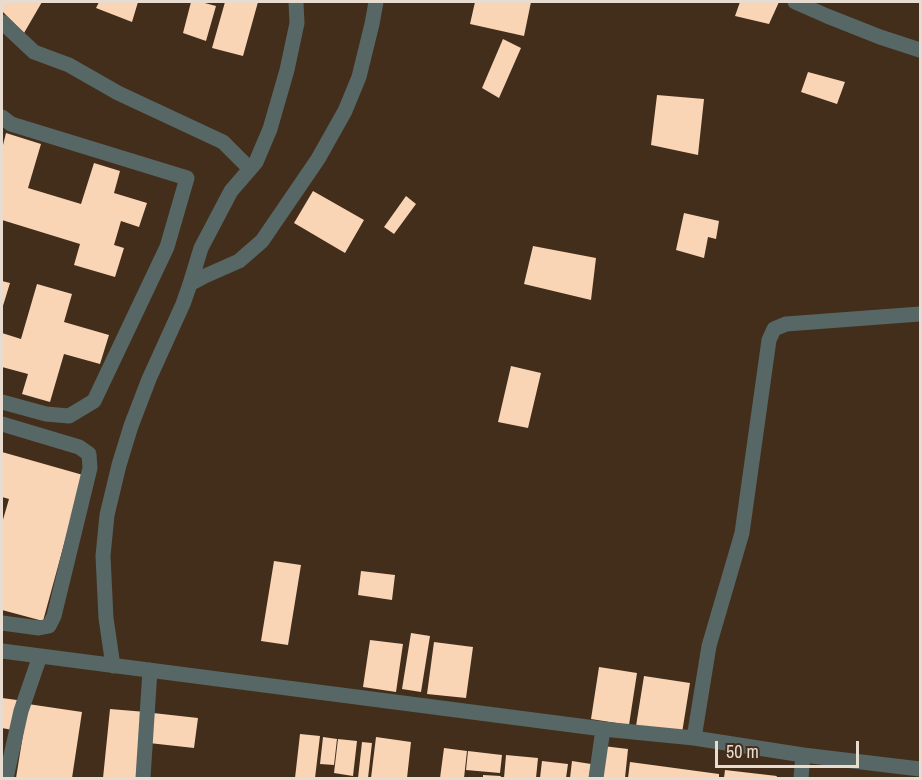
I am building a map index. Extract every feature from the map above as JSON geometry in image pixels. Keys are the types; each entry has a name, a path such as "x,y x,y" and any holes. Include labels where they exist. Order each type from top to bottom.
{"street":[{"path":"113,666 106,618 103,556 107,515 119,465 149,379 183,304 201,248 231,191 256,162 270,129 287,70 297,23 296,2"},
{"path":"190,285 239,261 262,241 318,159 345,111 359,77 376,2"},
{"path":"795,2 880,37 921,50"},
{"path":"2,22 34,52 69,65 117,93 223,142 250,169"},
{"path":"2,117 11,124 187,178 167,247 93,401 69,416 46,414 2,402"},
{"path":"694,738 709,646 742,533 769,340 774,329 786,324 921,314"},
{"path":"2,424 79,447 89,454 90,468 54,616 49,626 39,628 2,623"},
{"path":"2,651 603,729 694,738 803,755 921,769"},
{"path":"6,778 21,711 40,656"},
{"path":"143,778 150,670"},
{"path":"596,778 603,729"},
{"path":"801,778 803,755"}],"building":[{"path":"2,2 42,2 24,33 2,11"},
{"path":"99,2 138,2 132,22 96,8"},
{"path":"191,2 216,6 206,41 183,33"},
{"path":"225,2 258,2 243,56 212,48"},
{"path":"475,2 531,2 524,36 470,24"},
{"path":"740,2 779,2 769,24 735,16"},
{"path":"503,39 521,48 499,98 482,88"},
{"path":"808,72 845,82 837,104 801,92"},
{"path":"657,95 704,99 698,155 651,145"},
{"path":"6,133 41,144 28,188 81,204 94,163 120,171 114,193 147,203 139,227 121,221 114,245 124,248 115,277 74,265 80,244 2,220 2,149"},
{"path":"313,191 364,220 345,253 294,223"},
{"path":"406,196 416,204 394,234 384,227"},
{"path":"684,213 719,221 716,239 708,237 704,258 676,250"},
{"path":"533,246 596,258 591,300 524,284"},
{"path":"2,281 10,283 2,309"},
{"path":"37,284 72,294 64,322 109,335 100,364 64,354 50,402 22,394 28,374 2,367 2,333 21,339"},
{"path":"511,366 541,373 528,428 498,422"},
{"path":"2,452 83,475 43,621 2,610 2,523 9,499 2,497"},
{"path":"274,561 301,565 288,645 261,641"},
{"path":"361,571 395,575 392,600 358,595"},
{"path":"411,633 430,636 421,692 402,689"},
{"path":"370,640 403,644 396,692 363,687"},
{"path":"434,642 473,647 466,698 427,694"},
{"path":"599,667 637,673 629,725 591,719"},
{"path":"644,676 690,683 682,733 636,726"},
{"path":"2,698 17,700 12,730 2,728"},
{"path":"28,704 82,712 72,778 16,778"},
{"path":"110,709 146,712 140,778 103,778"},
{"path":"153,713 198,718 194,748 149,743"},
{"path":"300,734 320,736 315,778 295,778"},
{"path":"323,737 337,739 334,765 320,764"},
{"path":"376,737 411,742 407,778 371,778"},
{"path":"338,739 357,741 353,776 334,773"},
{"path":"362,742 372,743 368,778 358,778"},
{"path":"603,746 628,749 625,778 599,778"},
{"path":"444,748 467,751 464,778 440,778"},
{"path":"468,751 502,755 500,773 466,770"},
{"path":"506,755 538,758 536,778 504,778"},
{"path":"542,761 568,764 566,778 540,778"},
{"path":"572,761 591,764 589,778 570,778"},
{"path":"630,762 719,774 719,778 628,778"},
{"path":"725,770 777,776 776,778 724,778"},
{"path":"483,775 501,776 500,778 483,778"}]}
